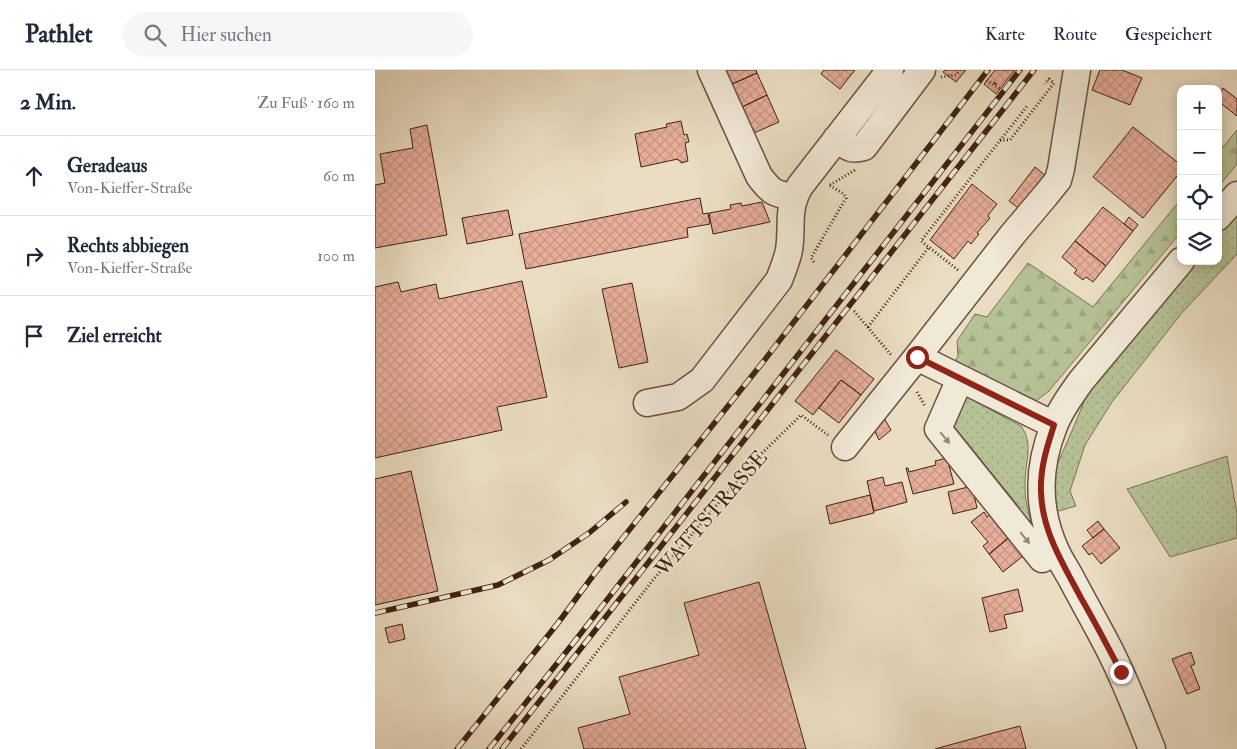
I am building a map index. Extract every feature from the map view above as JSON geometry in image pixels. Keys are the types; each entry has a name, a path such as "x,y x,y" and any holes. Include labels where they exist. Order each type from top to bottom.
{"street":[{"path":"711,70 759,176 768,189 780,195 794,197"},
{"path":"647,404 678,397 702,380 779,280 789,250 790,211 794,197 800,186 890,70"},
{"path":"845,447 1057,180 1061,169 1077,70"},
{"path":"836,139 847,147 855,149 864,146 931,73"},
{"path":"1222,212 1237,195"},
{"path":"1151,749 1121,672 1056,552 1047,528 1041,493 1041,472 1054,425 1067,401 1081,381 1178,265"},
{"path":"917,357 1054,425"},
{"path":"960,378 938,428 1042,559 1056,552"}],"path":[{"path":"931,73 956,76 960,70"},
{"path":"1000,140 1010,140 1054,83 1049,79 1045,84"},
{"path":"987,80 994,84 996,82 994,85 1000,89"},
{"path":"974,283 921,241 1028,105"},
{"path":"814,262 811,258 846,198 837,189"},
{"path":"867,327 929,247"},
{"path":"854,311 883,346"},
{"name":"WATTSTRASSE","path":"521,749 653,580 755,460 801,415 845,447"}],"green space":[{"path":"1237,130 1237,164 1222,182 1222,175 1222,148"},
{"path":"1177,204 1177,237 1049,391 1028,407 951,368 958,356 957,341 975,314 987,317 1028,263 1093,307"},
{"path":"1237,213 1237,254 1181,314 1112,402 1085,445 1070,491 1076,506 1059,511 1051,504 1056,467 1088,392 1195,265 1222,265 1222,231"},
{"path":"965,396 1021,426 1025,433 1028,453 1025,490 1035,537 1009,517 1020,508 949,420"},
{"path":"1227,456 1237,513 1237,538 1170,557 1127,489"}],"building":[{"path":"725,70 756,70 757,73 732,84"},
{"path":"824,70 855,70 840,89 821,74"},
{"path":"945,70 966,70 956,82 943,72"},
{"path":"995,70 1015,70 996,94 984,84"},
{"path":"1100,70 1122,70 1142,78 1130,105 1092,90"},
{"path":"757,73 767,95 742,107 732,84"},
{"path":"1223,88 1237,99 1237,116 1222,104"},
{"path":"767,95 779,122 754,133 742,107"},
{"path":"681,121 684,135 687,134 689,142 685,143 688,161 681,163 678,159 641,167 635,134 667,127 666,124"},
{"path":"427,125 447,235 375,248 375,185 385,183 380,154 413,148 410,129"},
{"path":"1133,127 1177,162 1177,176 1143,218 1093,177"},
{"path":"1035,167 1046,176 1021,210 1009,201"},
{"path":"972,184 997,204 988,216 990,218 977,233 979,234 971,244 968,241 954,259 930,240"},
{"path":"700,198 703,214 708,213 710,224 687,228 688,237 526,269 519,234"},
{"path":"762,202 770,222 713,234 709,213 731,209 730,205 741,203 742,206"},
{"path":"1103,207 1133,231 1106,266 1075,241"},
{"path":"508,210 513,235 467,244 462,218"},
{"path":"1129,217 1138,225 1133,231 1124,224"},
{"path":"1075,241 1106,266 1093,282 1086,277 1083,280 1074,273 1077,270 1062,257"},
{"path":"522,281 547,397 497,407 502,430 375,458 375,287 398,282 401,292 436,284 439,299"},
{"path":"632,283 648,362 619,368 602,289"},
{"path":"836,350 874,379 861,395 841,380 813,415 795,401"},
{"path":"841,380 861,395 839,423 819,408"},
{"path":"881,413 891,430 879,440 872,425"},
{"path":"947,458 954,484 913,494 906,468 908,468 909,472 936,465 935,461"},
{"path":"411,471 438,591 375,605 375,479"},
{"path":"883,477 885,486 902,482 907,502 874,511 867,481"},
{"path":"972,486 977,508 953,514 948,492"},
{"path":"870,495 874,513 830,524 826,506"},
{"path":"996,509 1015,533 989,554 983,546 988,542 971,522 984,512 987,517"},
{"path":"1098,521 1104,529 1093,538 1087,530"},
{"path":"1104,529 1120,548 1101,564 1092,553 1089,555 1082,546"},
{"path":"1008,538 1023,556 1003,572 989,554"},
{"path":"759,582 806,749 584,749 578,728 630,714 619,677 699,655 684,603"},
{"path":"1018,589 1023,611 1004,615 1007,628 990,632 982,598"},
{"path":"402,624 405,639 389,643 385,628"},
{"path":"1191,652 1195,664 1191,666 1200,689 1187,694 1172,659"},
{"path":"1020,726 1026,749 935,749 993,733"}],"railway":[{"path":"457,749 763,362 988,70"},
{"path":"489,749 1020,70"},
{"path":"502,749 1034,70"},
{"path":"375,613 498,585 549,560 589,533 626,502"}],"route":[{"path":"917,357 1054,425 1041,472 1043,512 1047,528 1056,552 1121,672"}]}
